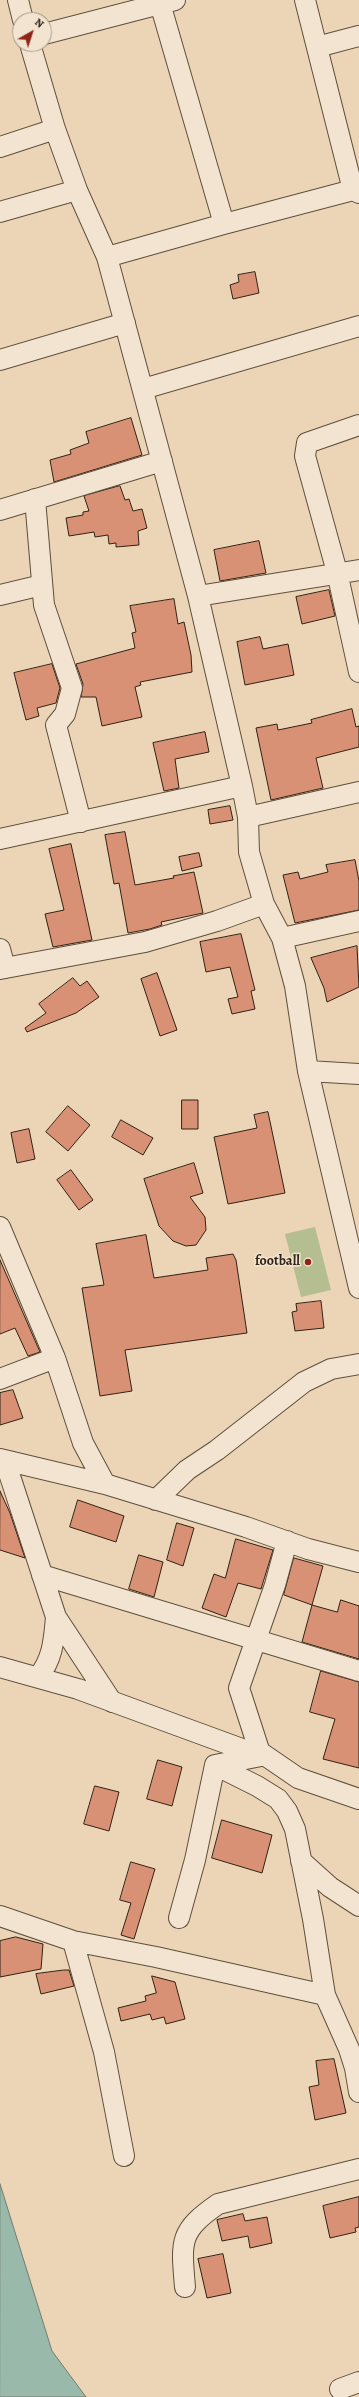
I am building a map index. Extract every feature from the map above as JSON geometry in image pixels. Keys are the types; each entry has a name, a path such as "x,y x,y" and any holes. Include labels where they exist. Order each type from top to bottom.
{"street":[{"path":"18,0 21,12"},
{"path":"108,257 224,224 356,192 305,0"},
{"path":"52,32 165,1 224,224"},
{"path":"318,48 359,36"},
{"path":"32,52 55,129 77,190 108,257 198,596 242,786 248,817 249,852 264,904 282,938 295,986 308,1071 359,1288"},
{"path":"0,147 55,129"},
{"path":"0,212 77,190"},
{"path":"0,360 125,323"},
{"path":"143,389 359,326"},
{"path":"359,425 307,444 306,449 306,456 337,572 359,672"},
{"path":"0,510 162,461"},
{"path":"35,499 44,605 72,688 65,714 56,725 81,822"},
{"path":"198,596 337,572 359,570"},
{"path":"0,595 42,585"},
{"path":"0,839 242,786"},
{"path":"248,817 359,792"},
{"path":"2,962 145,942 216,921 264,904"},
{"path":"282,938 359,921"},
{"path":"308,1071 359,1074"},
{"path":"0,1227 55,1358 83,1443 105,1484"},
{"path":"0,1379 55,1358"},
{"path":"156,1500 188,1470 304,1382 331,1370 359,1364"},
{"path":"3,1460 105,1484 359,1562"},
{"path":"3,1460 56,1617 112,1702"},
{"path":"261,1756 239,1688 275,1585 287,1541"},
{"path":"42,1574 359,1671"},
{"path":"38,1677 50,1658 54,1641 56,1617"},
{"path":"0,1667 38,1677 112,1702 261,1756"},
{"path":"215,1765 261,1756 262,1754 298,1778 359,1799"},
{"path":"215,1765 258,1786 278,1799 287,1811 295,1829 313,1919 325,1995 357,2068 359,2092"},
{"path":"179,1918 195,1860 215,1765"},
{"path":"301,1861 330,1887 359,1906"},
{"path":"0,1916 73,1941 156,1956 192,1967 325,1995"},
{"path":"73,1941 104,2052 124,2156"},
{"path":"185,2287 182,2255 185,2234 199,2217 218,2204 359,2169"},
{"path":"340,2389 359,2382"}],"green space":[{"name":"football","path":"315,1227 331,1290 301,1297 285,1234"}],"shaded area":[{"path":"0,2184 52,2351 86,2397 0,2397"}],"building":[{"path":"255,272 259,293 233,299 230,285 239,282 238,275"},
{"path":"131,418 142,455 54,482 50,460 71,454 70,450 89,443 86,432"},
{"path":"120,486 125,500 129,499 133,511 142,509 147,528 138,531 139,545 116,547 116,543 109,544 108,535 95,537 94,532 69,536 66,518 83,515 83,512 89,511 84,496"},
{"path":"259,541 266,573 220,581 214,550"},
{"path":"329,590 335,616 302,624 296,597"},
{"path":"174,599 178,624 184,622 191,655 192,672 140,682 141,685 135,687 142,717 102,726 96,697 81,697 83,684 76,664 135,648 132,633 136,632 130,606"},
{"path":"260,637 263,649 288,644 294,675 245,685 237,642"},
{"path":"52,664 60,688 56,703 37,708 39,716 26,720 14,673"},
{"path":"352,709 356,727 359,726 359,747 316,758 323,788 271,800 256,728 277,724 278,730 312,723 311,720"},
{"path":"205,732 209,752 175,759 179,788 164,791 153,743"},
{"path":"230,806 233,820 210,824 208,810"},
{"path":"125,832 135,885 174,878 173,876 194,872 203,913 161,922 162,925 150,929 128,933 119,883 114,884 105,835"},
{"path":"71,844 92,940 53,947 45,914 64,910 49,849"},
{"path":"199,853 202,866 182,871 179,857"},
{"path":"355,860 359,881 359,910 295,923 283,875 298,872 300,879 328,872 326,865"},
{"path":"241,934 255,990 251,991 255,1009 232,1014 228,999 238,997 230,967 206,972 200,942"},
{"path":"357,946 359,987 327,1002 324,988 311,958"},
{"path":"157,973 177,1030 160,1036 141,979"},
{"path":"73,978 80,986 87,981 99,997 76,1013 27,1032 25,1028 46,1013 39,1004"},
{"path":"182,1100 198,1100 198,1129 182,1129"},
{"path":"68,1106 90,1125 68,1151 46,1132"},
{"path":"268,1112 285,1193 228,1204 214,1137 257,1128 254,1115"},
{"path":"121,1120 153,1138 143,1155 112,1137"},
{"path":"29,1129 35,1159 17,1163 11,1133"},
{"path":"194,1163 203,1193 190,1197 205,1217 206,1230 196,1245 186,1246 173,1241 159,1226 144,1179"},
{"path":"71,1170 93,1200 79,1210 57,1180"},
{"path":"146,1235 154,1278 208,1270 206,1258 233,1254 236,1260 247,1333 125,1350 132,1391 100,1396 82,1288 104,1285 96,1244"},
{"path":"0,1260 40,1352 28,1356 15,1328 0,1334"},
{"path":"321,1301 324,1328 295,1331 292,1312 297,1311 296,1304"},
{"path":"13,1390 23,1418 0,1425 0,1393"},
{"path":"0,1491 10,1513 25,1558 0,1550"},
{"path":"78,1500 124,1516 116,1542 70,1527"},
{"path":"177,1523 194,1528 183,1566 167,1560"},
{"path":"236,1539 273,1550 261,1589 238,1583 226,1617 202,1608 214,1574 225,1578"},
{"path":"139,1555 163,1562 154,1597 129,1589"},
{"path":"294,1558 323,1566 312,1605 284,1595"},
{"path":"341,1600 359,1606 359,1659 302,1642 312,1605 337,1612"},
{"path":"321,1671 359,1682 359,1768 323,1759 335,1719 310,1712"},
{"path":"158,1760 182,1767 172,1806 147,1799"},
{"path":"95,1786 119,1792 109,1831 84,1824"},
{"path":"222,1820 272,1835 262,1873 212,1858"},
{"path":"131,1862 155,1869 134,1939 121,1935 131,1903 120,1900"},
{"path":"16,1937 43,1944 41,1969 0,1977 0,1941"},
{"path":"69,1970 74,1986 41,1994 36,1974"},
{"path":"152,1976 175,1982 185,2019 166,2024 164,2017 152,2020 150,2014 121,2021 118,2008 146,2001 145,1996 156,1993"},
{"path":"334,2059 346,2113 315,2120 309,2087 319,2085 316,2061"},
{"path":"359,2197 359,2227 355,2228 356,2232 330,2238 323,2206"},
{"path":"243,2214 245,2221 267,2217 272,2243 250,2248 248,2236 222,2241 217,2220"},
{"path":"223,2254 231,2293 207,2298 198,2259"}],"place":[{"name":"football","path":"308,1262"}]}
